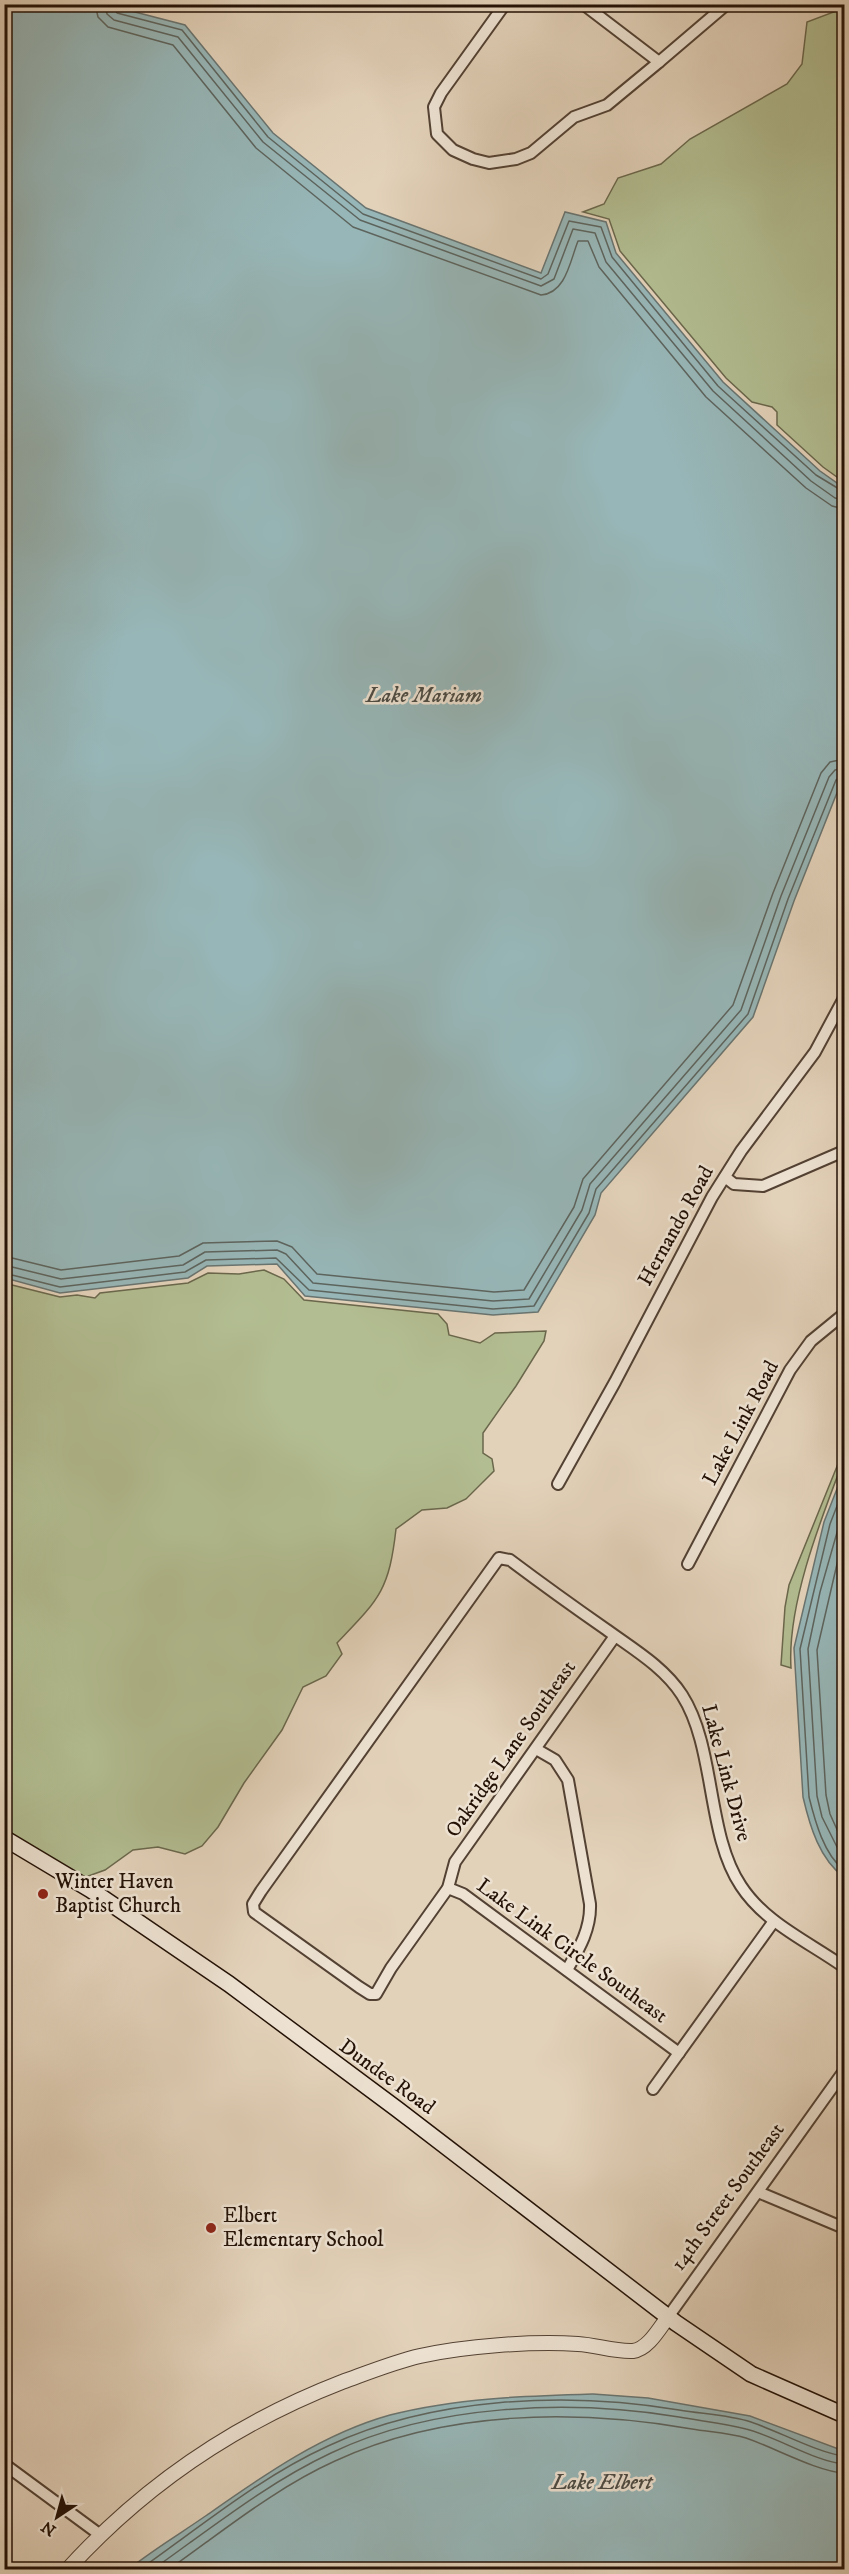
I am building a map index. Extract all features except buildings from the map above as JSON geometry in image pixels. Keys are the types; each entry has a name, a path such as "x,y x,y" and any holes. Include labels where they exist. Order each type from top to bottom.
{"main road":[{"name":"Dundee Road","path":"4,1838 91,1890 229,1984 400,2111 668,2317 735,2363 777,2388 844,2415"}],"street":[{"path":"506,4 441,93 434,107 437,134 453,150 489,163 516,159 531,153 574,117 607,105 727,4"},
{"path":"583,4 659,62"},
{"name":"Hernando Road","path":"558,1484 615,1382 693,1230 741,1150 815,1052 844,998"},
{"path":"725,1177 734,1184 762,1186 844,1152"},
{"name":"Lake Link Road","path":"688,1564 790,1370 811,1341 844,1314"},
{"name":"Lake Link Drive","path":"499,1558 510,1560 667,1676 692,1710 730,1864 741,1886 774,1921 844,1967"},
{"name":"Lake Link Circle Southeast","path":"499,1558 261,1892 253,1904 254,1912 359,1987 370,1994 376,1994 448,1888 463,1894 679,2053 774,1921"},
{"name":"Oakridge Lane Southeast","path":"448,1888 455,1862 615,1636"},
{"path":"536,1749 555,1760 568,1779 590,1904 591,1918 567,1970"},
{"path":"653,2089 679,2053"},
{"name":"14th Street Southeast","path":"99,2534 149,2490 200,2453 246,2425 314,2393 420,2356 482,2347 577,2344 633,2351 644,2346 668,2317 844,2072"},
{"path":"758,2192 844,2228"},
{"path":"4,2464 99,2534 67,2570"}],"green space":[{"path":"844,8 844,482 823,467 777,425 777,412 772,407 752,402 726,378 620,251 609,219 583,212 604,204 618,178 661,164 690,139 787,84 802,64 807,22"},
{"path":"264,1270 284,1279 304,1300 438,1314 447,1324 449,1335 480,1343 495,1333 546,1331 544,1341 483,1433 483,1453 492,1459 494,1471 466,1499 447,1508 422,1510 396,1529 390,1567 380,1593 337,1643 342,1654 326,1676 303,1687 282,1730 244,1783 218,1827 202,1846 185,1854 158,1847 133,1850 105,1870 83,1878 5,1831 11,1806 4,1785 4,1283 60,1297 77,1295 95,1298 100,1293 188,1283 208,1273 239,1274"},
{"path":"842,1454 844,1459 816,1535 800,1590 791,1643 791,1668 781,1665 789,1585"}],"water":[{"name":"Lake Mariam","path":"4,5 108,5 185,25 273,133 366,208 541,273 565,212 606,222 616,253 723,382 820,471 844,488 844,775 794,901 753,1017 601,1193 595,1215 538,1312 493,1315 305,1296 277,1264 207,1266 188,1278 60,1293 5,1278"},
{"path":"844,1471 844,1877 828,1862 822,1852 809,1820 803,1797 794,1648 824,1522"},
{"name":"Lake Elbert","path":"593,2394 648,2398 750,2416 844,2451 844,2569 129,2569 294,2457 365,2423 415,2409 465,2401"}],"place":[{"name":"Winter Haven Baptist Church","path":"43,1894"},
{"name":"Elbert Elementary School","path":"211,2228"}]}
